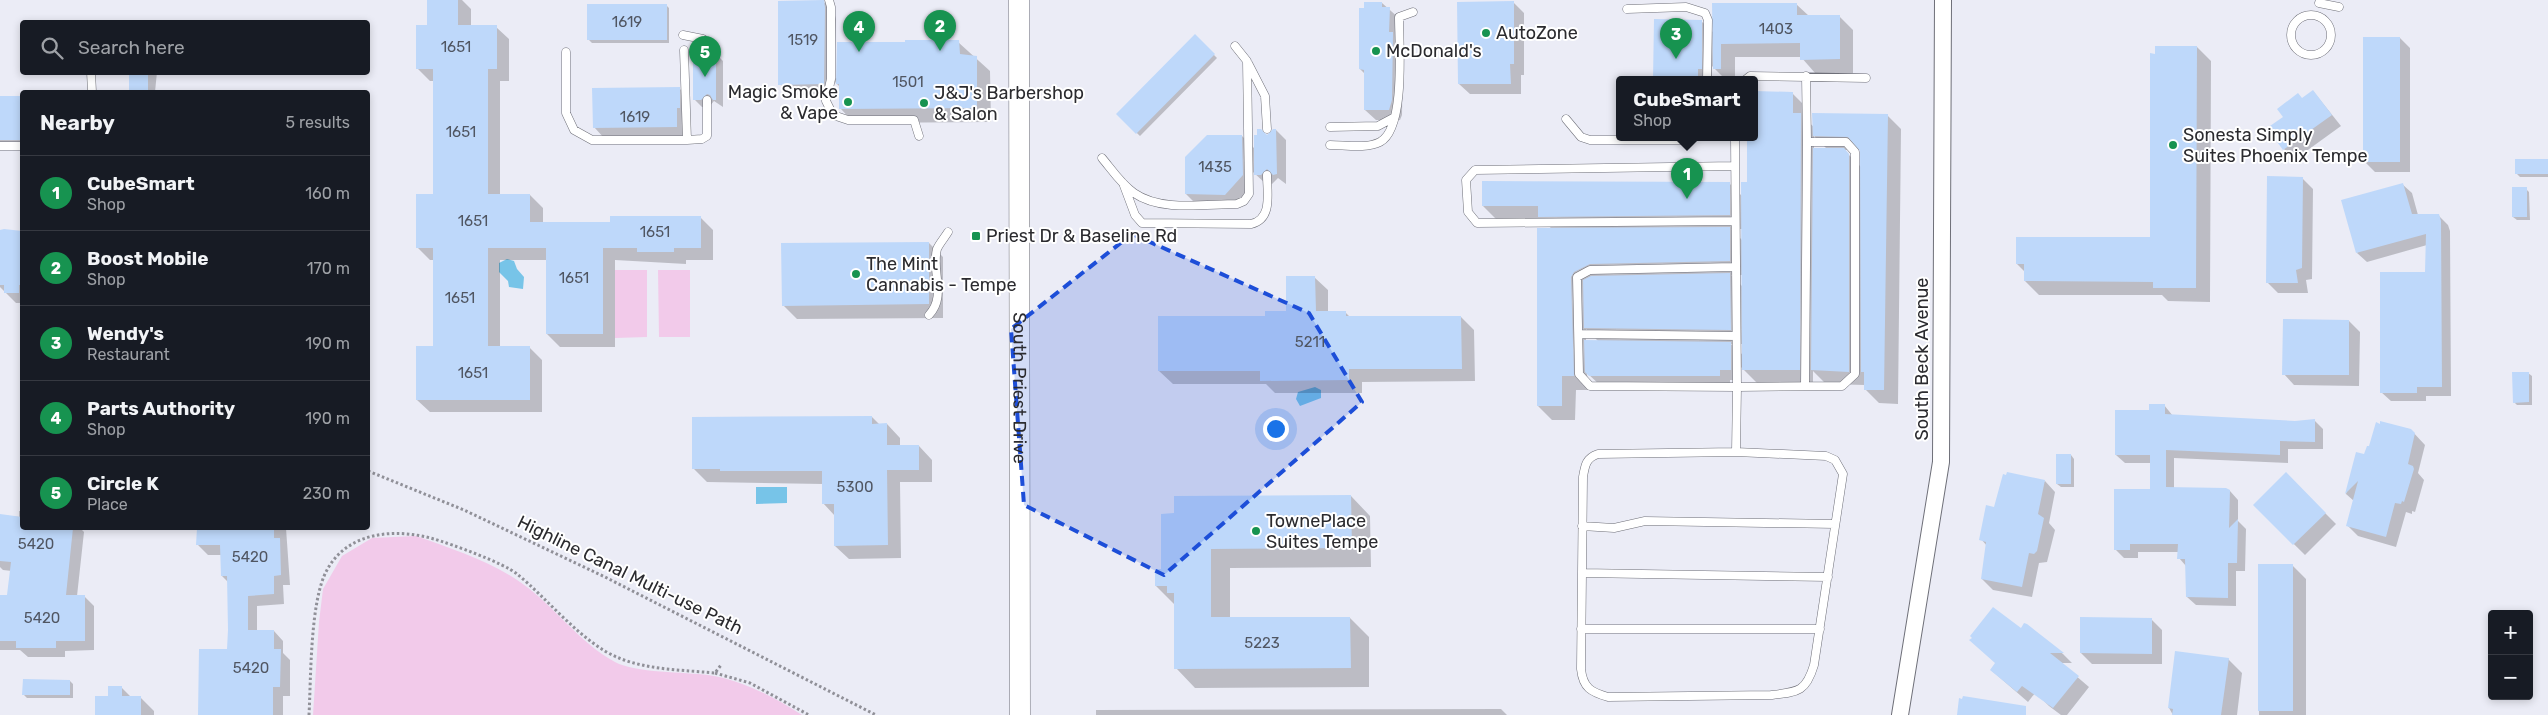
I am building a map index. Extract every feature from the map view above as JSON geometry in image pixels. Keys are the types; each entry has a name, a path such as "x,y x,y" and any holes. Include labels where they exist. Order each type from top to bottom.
{"street":[{"name":"South Priest Drive","path":"1019,0 1020,715"},
{"name":"South Beck Avenue","path":"1900,715 1941,462 1944,0"}],"lane":[{"path":"830,0 832,7 832,79 827,91 828,108 833,115 848,120 914,120 918,136"},
{"path":"2321,18 2323,4 2339,7"},
{"path":"1627,9 1686,7 1705,13 1708,20 1708,76"},
{"path":"1330,146 1378,143 1386,138 1399,108 1399,17 1413,12"},
{"path":"2308,16 2321,18 2326,22 2331,34 2327,47 2322,52 2310,56 2298,51 2291,40 2293,27 2297,21 2308,16"},
{"path":"683,35 703,39 707,53"},
{"path":"1235,46 1247,61 1265,96 1267,129"},
{"path":"684,50 687,140"},
{"path":"566,52 566,113 574,130 592,140 702,139 707,136 707,100"},
{"path":"1102,158 1122,182 1147,200 1162,204 1237,204 1244,201 1249,194 1247,61"},
{"path":"91,75 92,90"},
{"path":"1758,76 1866,78"},
{"path":"1805,386 1806,76"},
{"path":"1330,127 1378,126 1395,117"},
{"path":"1566,120 1581,138 1616,140"},
{"path":"1735,141 1736,452"},
{"path":"1734,267 1590,270 1577,277 1579,374 1590,386 1737,387 1842,386 1855,374 1855,152 1846,142 1807,142"},
{"path":"0,146 20,146"},
{"path":"1734,221 1476,223 1468,212 1466,180 1475,170 1735,166"},
{"path":"1122,182 1135,215 1142,223 1251,224 1259,222 1266,214 1267,175"},
{"path":"929,315 936,307 938,298 937,249 948,232"},
{"path":"1579,334 1736,336"},
{"path":"1736,452 1826,456 1835,460 1843,474 1820,629 1814,665 1809,680 1805,686 1794,693 1608,697 1587,689 1582,681 1581,629 1582,477 1585,464 1590,457 1598,454 1736,452"},
{"path":"1582,526 1614,528 1644,521 1836,524"},
{"path":"1582,573 1828,576"},
{"path":"1581,629 1820,629"}],"path":[{"name":"Highline Canal Multi-use Path","path":"370,472 464,510 606,576 876,715"},
{"path":"309,715 317,600 327,570 345,549 363,538 388,533 416,534 447,543 516,573 592,641 617,658 644,665 715,673 750,683 809,715"},
{"path":"715,673 721,665"}],"highlighted area":[{"path":"1132,234 1309,313 1362,402 1164,575 1024,505 1011,329"}],"shaded area":[{"path":"615,270 647,270 647,337 615,338"},
{"path":"658,270 690,270 690,337 659,337"},
{"path":"416,536 470,556 508,574 544,601 589,644 615,662 624,666 660,672 721,677 769,696 802,715 313,715 323,589 342,556 372,538"}],"water":[{"path":"507,259 514,261 517,269 524,277 523,289 509,287 508,281 499,272 499,263"},
{"path":"1315,387 1321,390 1321,398 1300,406 1296,399 1298,392"},
{"path":"756,487 787,487 787,503 756,504"}],"building":[{"path":"427,0 458,0 458,25 497,25 497,69 488,69 488,194 530,194 530,222 610,222 610,216 701,216 701,248 674,248 674,252 637,252 637,248 603,248 603,334 546,334 546,248 488,248 488,346 530,346 530,400 416,400 416,346 433,346 433,248 416,248 416,194 433,194 433,69 416,69 416,25 427,25"},
{"path":"824,0 824,84 778,85 778,1"},
{"name":"AutoZone","path":"1514,1 1514,64 1510,64 1511,84 1458,84 1457,2"},
{"name":"McDonald's","path":"1364,2 1382,2 1382,7 1390,7 1389,32 1393,32 1392,100 1389,110 1364,110 1364,70 1359,69 1359,8 1364,8"},
{"path":"1712,3 1797,3 1797,15 1840,15 1840,59 1800,60 1800,43 1721,44 1721,69 1713,69"},
{"path":"587,4 667,4 667,40 587,40"},
{"path":"1654,19 1702,20 1702,69 1698,69 1698,76 1653,76"},
{"path":"1195,34 1215,54 1136,134 1116,114"},
{"path":"2363,37 2400,37 2400,162 2363,162"},
{"path":"905,40 959,40 960,54 977,56 977,108 839,109 839,84 836,84 837,42 905,42"},
{"name":"Sonesta Simply Suites Phoenix Tempe","path":"2155,46 2197,46 2196,288 2153,288 2153,282 2024,281 2024,264 2016,264 2016,237 2150,237 2150,53 2155,54"},
{"path":"693,53 701,53 706,59 711,57 712,53 716,53 716,100 713,100 707,94 701,100 693,100"},
{"path":"129,75 148,75 148,90 129,90"},
{"path":"680,87 680,108 677,108 677,127 593,128 592,88"},
{"path":"2313,90 2332,115 2283,150 2267,128 2283,117 2277,109 2298,93 2302,98"},
{"path":"1758,91 1793,92 1793,113 1801,113 1800,370 1742,370 1741,182 1747,182 1747,141 1758,141"},
{"path":"0,96 20,96 20,140 0,140"},
{"path":"1812,113 1888,114 1884,390 1864,390 1864,372 1861,372 1860,151 1848,137 1813,136"},
{"path":"1257,129 1261,129 1267,135 1273,129 1276,129 1277,174 1273,175 1267,169 1261,175 1254,175 1254,135 1257,135"},
{"path":"1207,135 1242,135 1243,175 1225,195 1185,194 1185,157"},
{"path":"1813,148 1844,148 1849,154 1849,372 1811,370"},
{"path":"2515,159 2548,159 2548,174 2515,174"},
{"path":"2267,176 2303,177 2302,268 2296,270 2298,283 2266,283"},
{"path":"1482,181 1730,182 1730,215 1538,217 1538,206 1482,206"},
{"path":"2403,183 2412,214 2439,214 2441,221 2442,387 2417,387 2417,393 2380,393 2380,272 2425,272 2426,234 2356,253 2341,200"},
{"path":"2512,187 2527,187 2527,217 2512,217"},
{"path":"1730,227 1730,261 1590,264 1574,272 1571,277 1574,376 1562,376 1562,406 1537,406 1537,228"},
{"path":"0,230 20,231 19,293 4,293 4,285 0,285"},
{"name":"The Mint Cannabis - Tempe","path":"929,242 929,304 782,306 781,243"},
{"path":"1730,273 1731,330 1584,328 1583,280 1591,276"},
{"path":"1286,276 1315,276 1316,311 1346,311 1346,316 1461,316 1462,369 1349,369 1349,380 1260,381 1260,371 1158,371 1158,316 1265,316 1265,311 1286,311"},
{"path":"2283,319 2349,320 2349,375 2282,375"},
{"path":"1584,340 1731,342 1731,370 1720,370 1720,376 1589,376 1585,372"},
{"path":"2512,372 2529,372 2529,402 2513,403"},
{"path":"2149,404 2165,404 2165,414 2295,421 2315,419 2315,442 2280,441 2280,455 2166,450 2166,487 2226,488 2230,490 2229,528 2238,519 2237,563 2228,563 2228,598 2186,597 2185,559 2177,559 2178,544 2130,544 2130,550 2114,550 2114,489 2150,489 2150,455 2115,455 2115,410 2149,410"},
{"path":"872,416 872,424 887,423 887,445 919,445 919,470 887,470 888,545 834,546 834,504 822,504 822,471 720,471 720,469 692,469 692,417"},
{"path":"2380,421 2411,429 2415,433 2408,464 2413,466 2414,469 2404,502 2402,501 2401,504 2395,503 2386,537 2346,526 2358,481 2345,494 2356,452 2364,454 2367,446 2369,446 2376,422 2380,424"},
{"path":"2056,454 2071,454 2071,484 2056,484"},
{"path":"2007,472 2045,480 2038,514 2044,518 2037,551 2034,554 2029,553 2022,587 1981,579 1986,542 1979,540 1986,505 1994,507 2003,474 2006,475"},
{"path":"2286,472 2326,513 2293,545 2253,505"},
{"path":"1351,495 1352,548 1211,549 1211,617 1350,617 1351,668 1174,669 1174,593 1167,593 1167,586 1155,586 1155,569 1161,569 1161,514 1174,513 1174,496"},
{"path":"0,514 20,517 20,530 73,530 66,595 85,595 85,641 56,641 56,648 16,648 16,641 0,641 0,595 7,595 11,562 0,561"},
{"path":"197,530 274,530 274,538 280,538 281,575 274,576 274,594 248,596 248,630 274,630 274,649 281,649 280,687 273,687 273,715 198,715 199,649 227,649 228,630 227,576 221,576 220,545 196,545"},
{"path":"2258,564 2293,564 2293,711 2258,711"},
{"path":"1993,607 2021,628 2024,623 2027,624 2064,653 2050,653 2079,676 2053,708 2022,686 2017,692 1990,670 1995,663 1969,640 1972,638 1970,636"},
{"path":"2080,617 2152,618 2152,654 2080,653"},
{"path":"2175,651 2229,658 2221,715 2172,715 2173,709 2168,708"},
{"path":"23,679 70,680 70,695 22,695"},
{"path":"108,686 122,686 122,696 141,696 141,715 95,715 95,696 108,696"},
{"path":"1963,696 2026,706 2026,715 1957,715 1959,698 1962,699"}],"place":[{"name":"AutoZone","path":"1486,33"},
{"name":"Boost Mobile","path":"940,51"},
{"name":"McDonald's","path":"1376,51"},
{"name":"Parts Authority","path":"859,52"},
{"name":"Wendy's","path":"1676,59"},
{"name":"Circle K","path":"705,77"},
{"name":"Magic Smoke & Vape","path":"848,102"},
{"name":"J&J's Barbershop & Salon","path":"924,103"},
{"name":"Sonesta Simply Suites Phoenix Tempe","path":"2173,145"},
{"name":"CubeSmart","path":"1687,199"},
{"name":"Priest Dr & Baseline Rd","path":"976,236"},
{"name":"The Mint Cannabis - Tempe","path":"856,274"},
{"name":"TownePlace Suites Tempe","path":"1256,531"}]}
